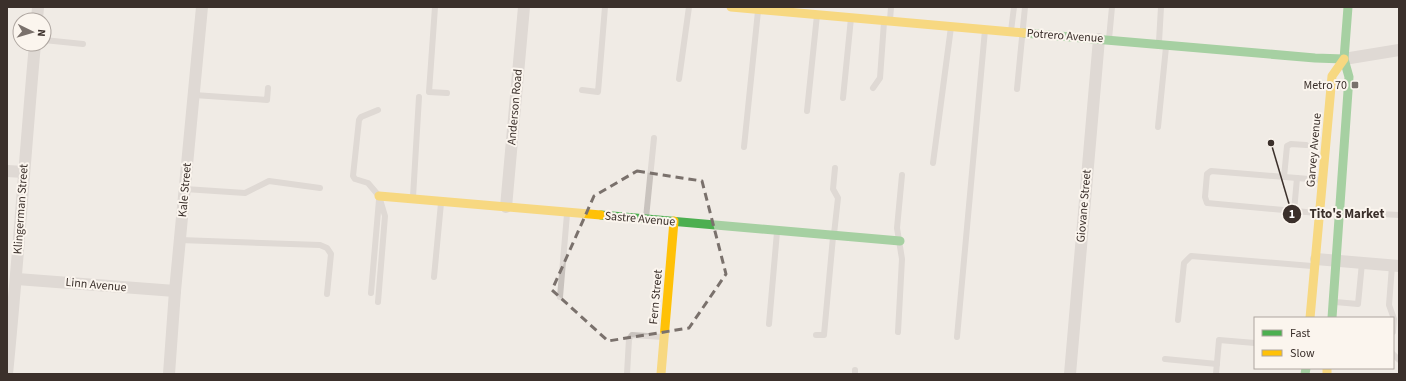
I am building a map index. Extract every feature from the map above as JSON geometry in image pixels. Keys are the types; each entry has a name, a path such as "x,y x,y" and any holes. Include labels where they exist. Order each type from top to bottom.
{"street":[{"name":"Kale Street","path":"169,374 175,291 202,7"},
{"name":"Anderson Road","path":"506,207 524,7"},
{"name":"Potrero Avenue","path":"732,7 774,9 817,15 1315,58 1344,59 1399,50"},
{"path":"1332,317 1349,77 1344,59 1348,7"},
{"name":"Giovane Street","path":"1070,374 1104,39"},
{"name":"Klingerman Street","path":"7,374 17,279 34,52"},
{"name":"Garvey Avenue","path":"1310,317 1332,76 1344,59"},
{"path":"7,171 24,172"},
{"name":"Sastre Avenue","path":"379,196 900,241"},
{"name":"Fern Street","path":"661,374 674,222"},
{"path":"1316,263 1335,261 1396,266"},
{"name":"Linn Avenue","path":"17,279 175,291"}],"lane":[{"path":"435,7 429,92 447,93"},
{"path":"582,90 598,92 605,7"},
{"path":"679,79 689,7"},
{"path":"872,88 880,78 887,21 891,7"},
{"path":"1011,32 1014,7"},
{"path":"1017,90 1024,7"},
{"path":"1104,39 1112,7"},
{"path":"1158,127 1162,44 1162,7"},
{"path":"744,146 758,9"},
{"path":"807,111 817,15"},
{"path":"843,98 851,18"},
{"path":"933,163 951,27"},
{"path":"957,337 985,30"},
{"path":"52,41 83,44"},
{"path":"194,95 267,100 268,88"},
{"path":"413,199 419,97"},
{"path":"378,110 360,117 353,176 355,179 368,183 379,196 385,216 378,302"},
{"path":"645,219 654,138"},
{"path":"1284,177 1287,146 1290,144 1306,145"},
{"path":"816,335 824,335 838,198 833,189 835,168"},
{"path":"1320,213 1208,202 1205,197 1207,174 1211,171 1323,180"},
{"path":"898,332 902,260 897,228 902,176"},
{"path":"1294,211 1297,178"},
{"path":"185,189 245,193 269,181 320,188"},
{"path":"371,293 379,196"},
{"path":"434,277 442,202"},
{"path":"560,297 567,212"},
{"path":"1339,212 1399,216"},
{"path":"769,324 777,231"},
{"path":"180,240 320,245 326,248 331,254 327,294"},
{"path":"1178,320 1184,263 1191,256 1316,263"},
{"path":"1333,302 1358,304 1362,263"},
{"path":"1393,317 1388,305 1396,266"},
{"path":"627,374 630,339 632,335 665,337"},
{"path":"1216,374 1219,340 1254,343"},
{"path":"1165,359 1217,364"}],"highlighted area":[{"path":"637,171 702,181 726,274 689,328 608,341 552,290 594,196"}],"traffic: fast":[{"path":"1332,317 1349,77 1344,59 1348,7"},
{"path":"1024,33 1315,58 1344,59"},
{"path":"601,215 900,241"},
{"path":"1305,374 1306,369"}],"traffic: slow":[{"path":"731,7 1024,33"},
{"path":"1310,317 1332,76 1344,59"},
{"path":"379,196 601,215"},
{"path":"661,374 674,221"},
{"path":"1327,369 1327,374"}],"place":[{"name":"Metro 70","path":"1355,85"},
{"name":"Tito's Market","path":"1271,143"}]}
